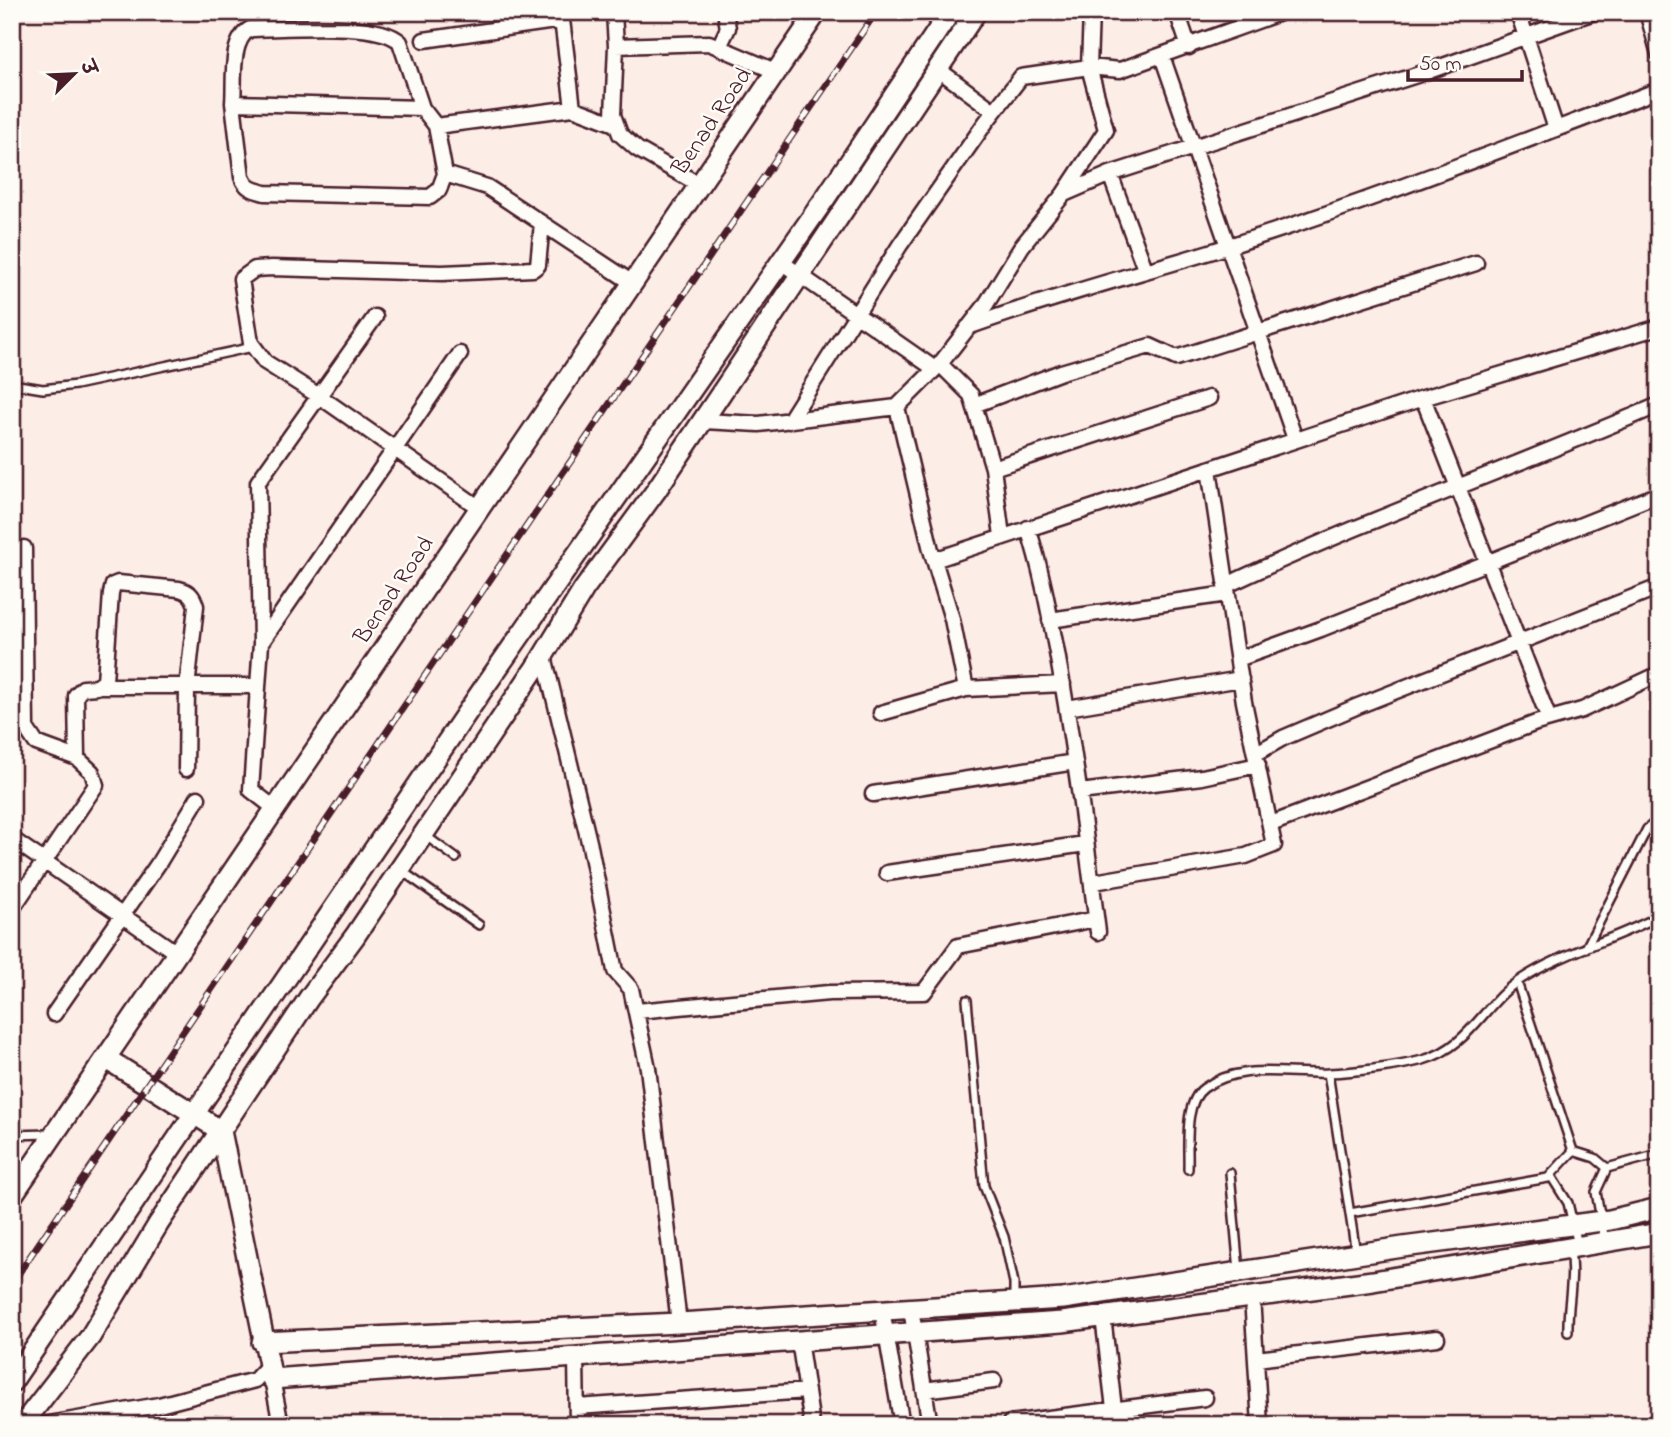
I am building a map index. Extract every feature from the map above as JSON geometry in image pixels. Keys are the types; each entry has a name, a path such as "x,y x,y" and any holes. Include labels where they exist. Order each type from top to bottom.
{"street":[{"path":"614,12 615,124 625,141 700,186"},
{"path":"719,47 728,28 725,12"},
{"name":"Benad Road","path":"12,1196 817,12"},
{"path":"12,1382 483,689 781,262 950,12"},
{"path":"22,1425 90,1337 159,1223 544,656 584,589 704,421 976,12"},
{"path":"704,421 759,424 897,407 937,366 968,327 1022,246 1063,195 1105,130 1088,67 1091,12"},
{"path":"1177,12 1189,47"},
{"path":"1518,12 1556,129"},
{"path":"1063,195 1110,174 1594,12"},
{"path":"1647,12 1659,54"},
{"path":"789,421 859,314 900,245 1021,77 1088,67 1120,70 1189,47 1274,13"},
{"path":"424,40 561,16 573,107"},
{"path":"342,27 393,36 400,42 422,108 436,127 445,174 439,190 430,197 265,193 251,189 244,185 242,177 233,103 237,46 243,33 250,29 342,27"},
{"path":"616,46 709,43 777,72"},
{"path":"1162,56 1226,247 1295,439"},
{"path":"939,70 994,111"},
{"path":"968,327 1048,298 1226,247 1450,170 1659,90"},
{"path":"233,103 422,108"},
{"path":"436,127 573,107 615,124"},
{"path":"445,174 487,187 634,284"},
{"path":"1110,174 1144,269"},
{"path":"481,509 319,396 265,362 253,347 246,326 241,279 255,269 442,273 533,269 538,265 542,223"},
{"path":"781,262 937,366 971,395 993,468 1002,536"},
{"path":"974,405 1061,372 1150,346 1176,358 1476,263"},
{"path":"276,810 251,790 261,643 258,482 374,317"},
{"path":"934,560 1002,536 1065,519 1295,439 1659,327"},
{"path":"261,643 460,354"},
{"path":"993,468 1209,398"},
{"path":"1423,398 1549,719"},
{"path":"1050,620 1226,590 1323,539 1659,405"},
{"path":"897,407 967,689"},
{"path":"1094,882 1246,856 1274,845 1241,679 1209,469"},
{"path":"1238,659 1489,563 1659,494"},
{"path":"637,1011 829,993 924,992 958,946 1097,926 1094,882 1085,844 1080,792 1063,684 1028,528"},
{"path":"12,909 96,785 92,772 77,758 36,743 26,728 24,548"},
{"path":"102,686 106,676 113,585 118,583 189,592 196,606 187,688 186,769"},
{"path":"1080,792 1202,777 1257,760 1283,738 1659,587"},
{"path":"544,656 606,915 615,971 629,985 637,1011 648,1068 679,1323"},
{"path":"1271,824 1549,719 1582,710 1659,674"},
{"path":"1067,708 1241,679"},
{"path":"881,713 967,689 1063,684"},
{"path":"77,758 76,695 83,688 257,686"},
{"path":"873,794 1075,762"},
{"path":"54,1014 158,864 198,797"},
{"path":"12,839 178,954"},
{"path":"887,873 1085,844"},
{"path":"107,1059 221,1131 281,1425"},
{"path":"262,1342 679,1323 1079,1297 1356,1254 1601,1221 1659,1208"},
{"path":"43,1425 159,1405 255,1380 270,1373 576,1357 1081,1320 1373,1281 1659,1233"},
{"path":"1079,1297 1081,1320"},
{"path":"1252,1297 1260,1425"},
{"path":"911,1309 930,1425"},
{"path":"883,1310 902,1425"},
{"path":"1103,1317 1115,1417"},
{"path":"1256,1359 1437,1338"},
{"path":"799,1340 812,1425"},
{"path":"576,1357 577,1425"},
{"path":"924,1390 994,1381"},
{"path":"577,1406 807,1391"},
{"path":"1010,1423 1115,1417 1205,1398"}],"lane":[{"path":"12,384 43,389 76,385 253,347"},
{"path":"1586,949 1647,829 1653,824 1659,827"},
{"path":"422,834 456,858"},
{"path":"399,869 479,925"},
{"path":"1188,1169 1191,1112 1195,1097 1205,1087 1259,1071 1328,1073 1424,1060 1461,1038 1517,982 1555,960 1620,936 1659,916"},
{"path":"1517,982 1573,1151"},
{"path":"967,1000 984,1186 1004,1237 1014,1283 1014,1302"},
{"path":"1328,1073 1356,1254"},
{"path":"12,1135 53,1134"},
{"path":"1573,1151 1595,1158 1606,1168"},
{"path":"1350,1213 1551,1176 1573,1151"},
{"path":"1606,1168 1659,1154"},
{"path":"1605,1241 1596,1192 1606,1168"},
{"path":"1230,1173 1240,1272"},
{"path":"1551,1176 1569,1203 1574,1224 1573,1293 1567,1310 1568,1332"}],"railway":[{"path":"12,1283 876,12"}]}
